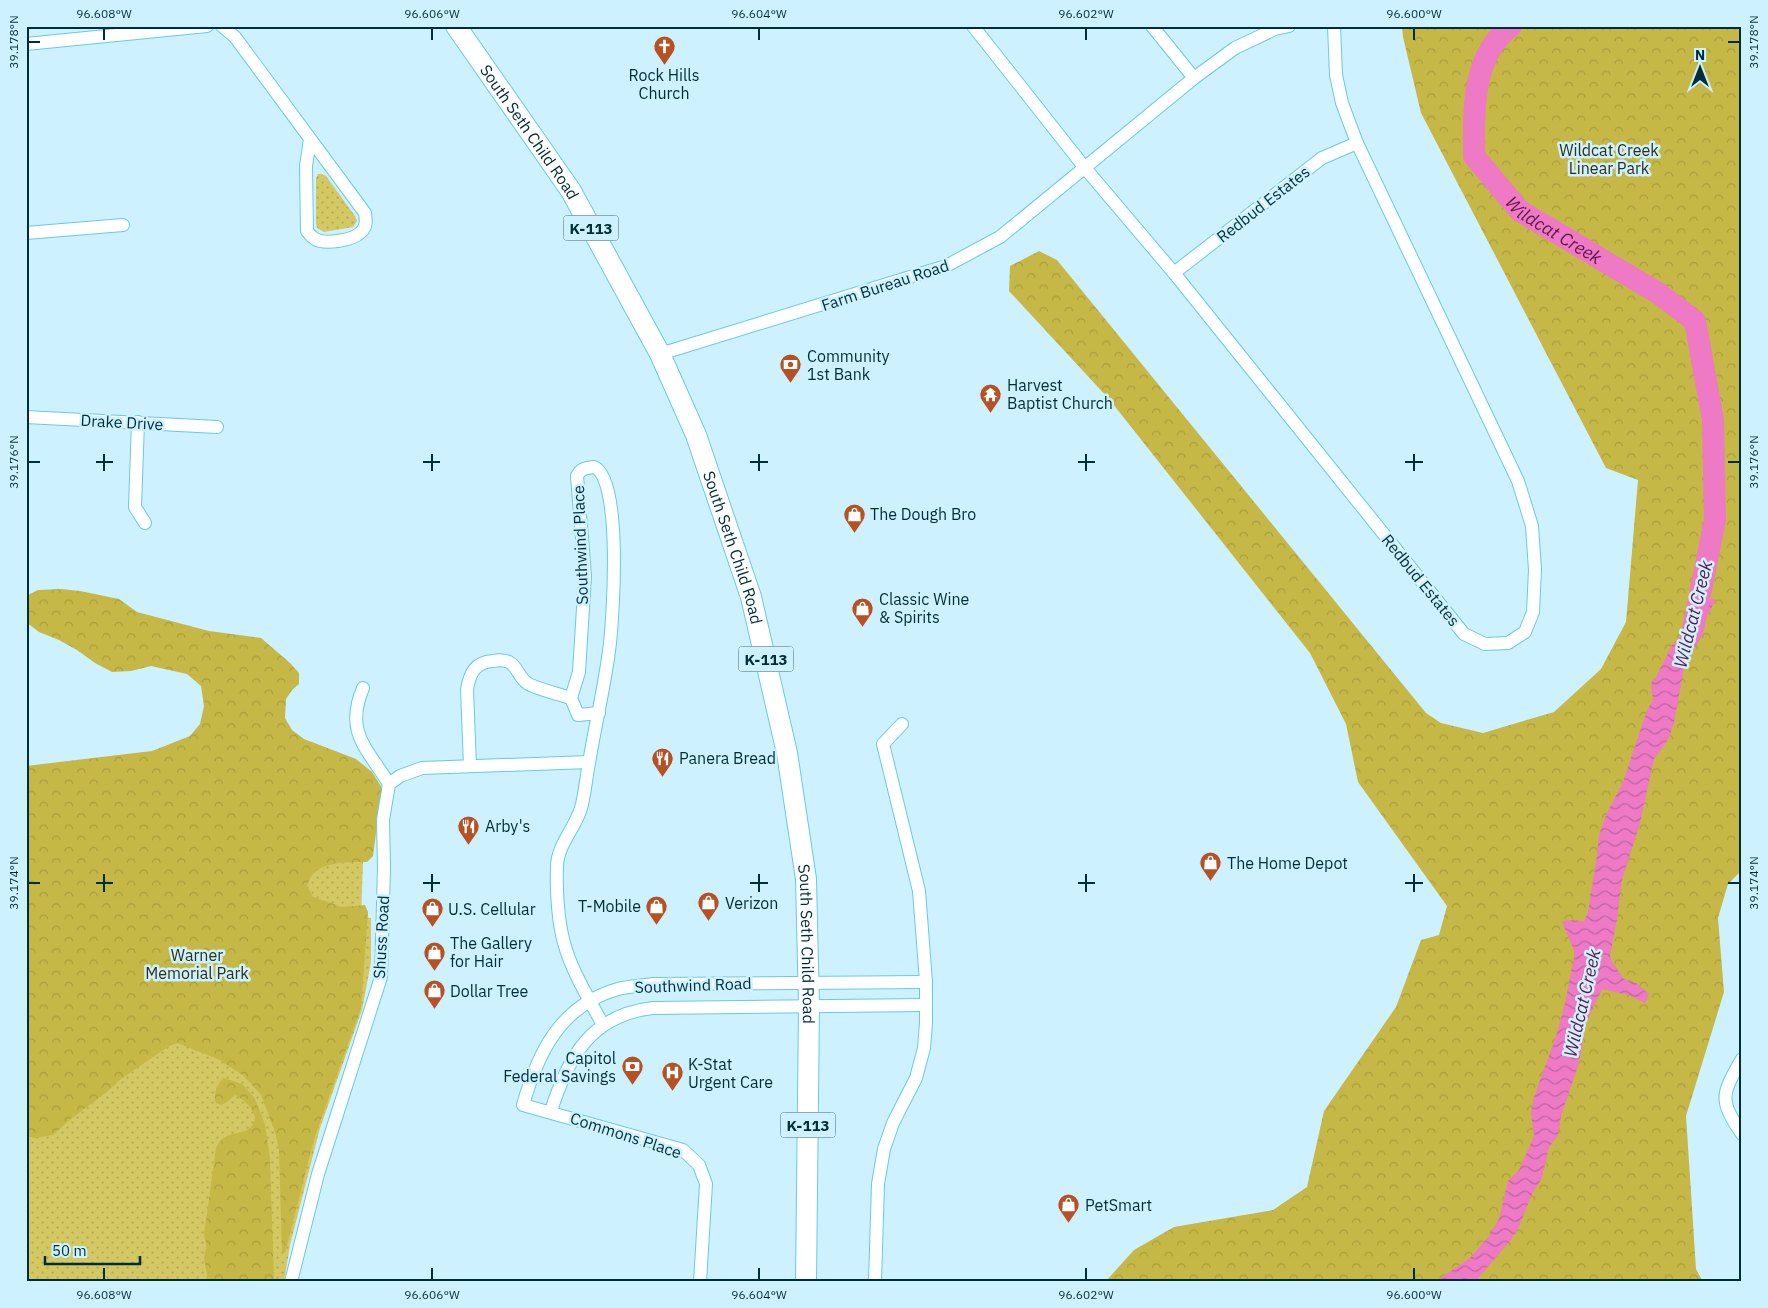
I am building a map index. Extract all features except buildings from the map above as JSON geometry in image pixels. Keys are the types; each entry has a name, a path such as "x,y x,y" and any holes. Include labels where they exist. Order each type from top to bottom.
{"main road":[{"name":"South Seth Child Road","path":"456,26 570,191 660,354 696,436 751,596 787,753 805,870 809,1007 806,1282"}],"street":[{"path":"26,44 207,26"},
{"path":"222,26 235,37 365,213 364,228 361,233 354,237 323,242 316,240 307,231 306,166 310,139"},
{"name":"Redbud Estates","path":"973,26 1085,168 1174,273 1464,634 1485,644 1508,643 1525,632 1533,612 1535,570 1532,526 1518,481 1357,143 1342,103 1336,75 1334,26"},
{"path":"1152,26 1194,78"},
{"path":"1085,168 1194,78 1235,48 1275,29 1289,26"},
{"name":"Redbud Estates","path":"1174,273 1322,158 1357,143"},
{"name":"Farm Bureau Road","path":"660,354 946,266 1000,237 1085,168"},
{"path":"26,233 123,225"},
{"name":"Drake Drive","path":"26,417 217,427"},
{"path":"138,422 135,507 145,523"},
{"name":"Southwind Place","path":"571,698 579,672 585,576 577,476 585,468 594,467 602,473 612,514 614,564 609,650 581,809 562,846 557,865 564,944 571,963 604,1025"},
{"path":"470,766 467,689 469,678 474,668 481,663 491,661 508,662 516,668 526,682 571,698 578,715 599,713"},
{"path":"363,688 357,702 356,729 366,751 390,784 400,776 422,768 589,762"},
{"path":"875,1282 878,1184 882,1158 893,1123 916,1078 924,1048 926,982 918,891 883,744 902,724"},
{"name":"Shuss Road","path":"291,1282 318,1174 381,977 384,867 383,820 390,784"},
{"name":"Southwind Road","path":"523,1105 531,1077 545,1047 564,1021 590,1001 618,989 653,984 926,982"},
{"name":"Southwind Road","path":"551,1111 560,1083 569,1064 592,1034 617,1017 635,1010 653,1008 925,1005"},
{"path":"1742,1059 1726,1086 1725,1104 1742,1134"},
{"name":"Commons Place","path":"523,1105 551,1111 594,1126 683,1150 698,1165 706,1184 700,1282"}],"green space":[{"name":"Wildcat Creek Linear Park","path":"1402,26 1742,26 1742,870 1728,884 1718,918 1724,992 1686,1116 1696,1269 1703,1282 1105,1282 1134,1250 1174,1227 1273,1210 1307,1187 1324,1111 1396,1007 1421,940 1439,935 1447,906 1358,782 1346,724 1310,653 1109,399 1009,291 1010,266 1039,251 1057,260 1426,713 1441,723 1483,733 1554,712 1601,669 1626,622 1638,480 1606,468 1421,113"},
{"path":"318,174 326,176 355,216 357,221 353,227 324,232 317,228 316,178"},
{"name":"Warner Memorial Park","path":"61,589 119,599 137,612 209,631 261,638 299,673 299,684 286,699 285,718 292,730 304,739 356,759 372,772 382,788 373,856 367,862 338,863 323,867 312,875 307,886 313,897 342,907 365,905 368,912 361,1008 314,1139 285,1253 282,1252 279,1151 276,1135 261,1095 244,1076 218,1059 177,1043 166,1048 121,1079 53,1135 34,1138 26,1136 26,766 152,751 190,736 200,724 204,706 201,686 187,674 151,666 131,671 112,672 59,640 39,632 26,622 26,596 38,590"},
{"name":"Warner Memorial Park","path":"366,778 361,917 371,918 371,962 362,1010 320,1128 290,1245 284,1282 26,1282 26,779"},
{"path":"224,1078 242,1084 254,1097 265,1124 270,1158 274,1282 207,1282 204,1257 207,1247 204,1235 216,1148 224,1138 252,1126 255,1116 250,1107 235,1095 222,1105 216,1103 216,1089 219,1082"}],"water":[{"path":"1692,598 1716,599 1702,626 1701,638 1684,668 1674,723 1668,740 1654,759 1640,823 1622,880 1610,956 1624,979 1636,983 1649,994 1645,1003 1628,995 1602,989 1586,1023 1579,1063 1561,1116 1558,1136 1549,1147 1542,1178 1532,1194 1519,1227 1510,1241 1475,1282 1435,1282 1471,1257 1489,1236 1499,1219 1508,1181 1519,1170 1534,1136 1531,1113 1533,1100 1557,1033 1574,957 1574,950 1562,922 1567,920 1584,921 1588,912 1599,835 1606,815 1623,782 1646,713 1653,699 1652,681 1655,679 1672,645 1684,633"}],"waterway":[{"name":"Wildcat Creek","path":"1511,26 1498,38 1488,53 1482,69 1475,103 1474,156 1520,211 1658,293 1695,321 1713,420 1715,520 1693,629"}],"place":[{"name":"Rock Hills Church","path":"664,65"},
{"name":"Community 1st Bank","path":"791,384"},
{"name":"Harvest Baptist Church","path":"991,413"},
{"name":"The Dough Bro","path":"854,533"},
{"name":"Classic Wine & Spirits","path":"863,627"},
{"name":"Panera Bread","path":"663,777"},
{"name":"Arby's","path":"469,845"},
{"name":"The Home Depot","path":"1211,882"},
{"name":"Verizon","path":"709,922"},
{"name":"T-Mobile","path":"657,925"},
{"name":"U.S. Cellular","path":"432,928"},
{"name":"The Gallery for Hair","path":"434,971"},
{"name":"Dollar Tree","path":"434,1010"},
{"name":"Capitol Federal Savings","path":"632,1086"},
{"name":"K-Stat Urgent Care","path":"672,1092"},
{"name":"PetSmart","path":"1069,1224"}]}
